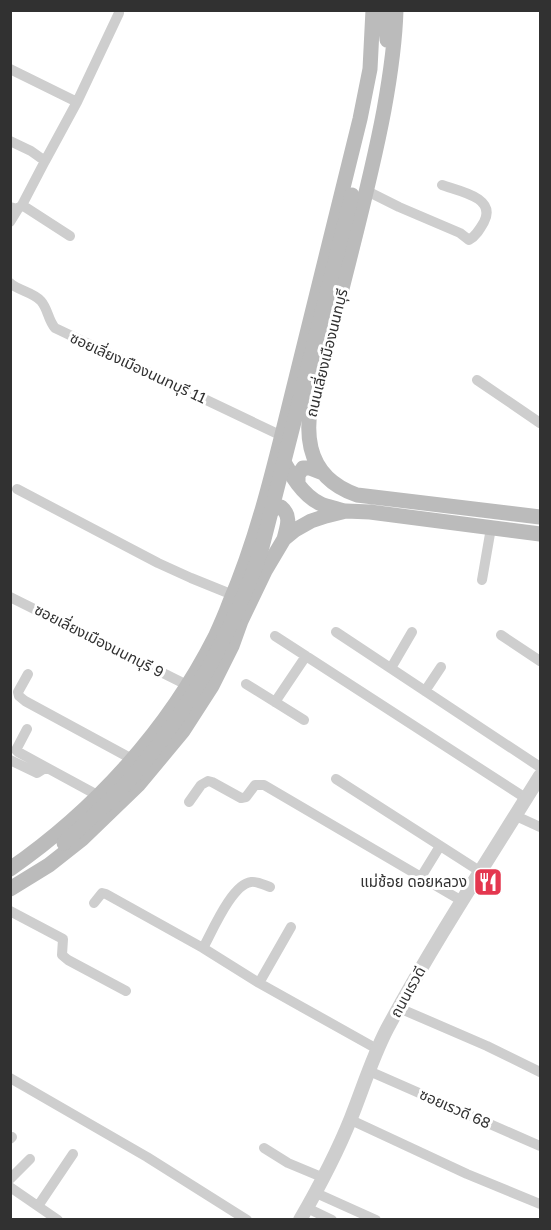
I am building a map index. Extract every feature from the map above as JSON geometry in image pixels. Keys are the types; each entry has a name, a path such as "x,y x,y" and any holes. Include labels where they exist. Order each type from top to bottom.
{"main road":[{"name":"ถนนเลี่ยงเมืองนนทบุรี","path":"10,869 65,828 99,796 132,759 154,733 187,685 216,636 242,573 258,525 280,443 360,119 369,69 373,10"},
{"name":"ถนนเลี่ยงเมืองนนทบุรี","path":"384,10 389,80"},
{"path":"26,879 116,795 154,750 176,720 226,636 252,576 261,551 298,412 366,140 384,10"},
{"name":"ถนนเลี่ยงเมืองนนทบุรี","path":"396,10 395,40 377,146 310,411 311,449 323,473 342,490 357,495 540,517"},
{"path":"280,443 298,484 320,504 346,511 370,512 540,534"},
{"path":"298,484 298,475 303,468 323,473"},
{"path":"10,889 50,865 82,839 147,776 183,730 212,686 265,571 284,539 289,519 287,512 281,507 275,508 258,525"},
{"path":"284,539 311,521 346,511"}],"street":[{"path":"10,222 77,102 118,13"},
{"path":"10,69 77,102"},
{"path":"10,141 45,161"},
{"path":"367,191 460,232 469,240 474,237 486,218 485,206 479,198 442,185"},
{"path":"17,207 70,236"},
{"name":"ซอยเลี่ยงเมืองนนทบุรี 11","path":"12,287 30,293 42,302 55,328 280,443"},
{"path":"477,380 540,423"},
{"path":"17,489 158,563 233,595"},
{"path":"482,580 490,528"},
{"name":"ซอยเลี่ยงเมืองนนทบุรี 9","path":"10,597 187,685"},
{"path":"336,632 540,767"},
{"path":"391,668 412,632"},
{"path":"501,635 540,661"},
{"path":"275,636 526,799"},
{"path":"275,702 306,656"},
{"path":"425,691 441,667"},
{"path":"28,674 18,692 25,701 132,759"},
{"path":"246,684 303,720"},
{"path":"27,729 16,750 18,753 99,796"},
{"path":"10,760 37,773 45,768"},
{"name":"ถนนเรวดี","path":"303,1214 324,1178 351,1120 377,1049 399,1008 430,952 540,777"},
{"path":"336,779 481,872"},
{"path":"189,802 201,785 208,781 241,798 246,797 253,786 261,784 462,901"},
{"path":"516,816 540,826"},
{"path":"421,877 440,846"},
{"path":"203,948 232,895 248,882 270,887"},
{"path":"94,903 102,893 106,894 377,1049"},
{"path":"10,911 60,937 64,957 126,991"},
{"path":"259,983 291,927"},
{"path":"399,1008 540,1072"},
{"name":"ซอยเรวดี 68","path":"369,1071 540,1146"},
{"path":"10,1077 147,1156 247,1220"},
{"path":"351,1120 467,1174 540,1204"},
{"path":"264,1148 288,1163 324,1178"},
{"path":"38,1206 73,1154"},
{"path":"10,1179 30,1159"},
{"path":"10,1187 58,1220"},
{"path":"316,1193 376,1220"},
{"path":"303,1214 332,1220"}],"place":[{"name":"แม่ช้อย ดอยหลวง","path":"488,882"}]}
